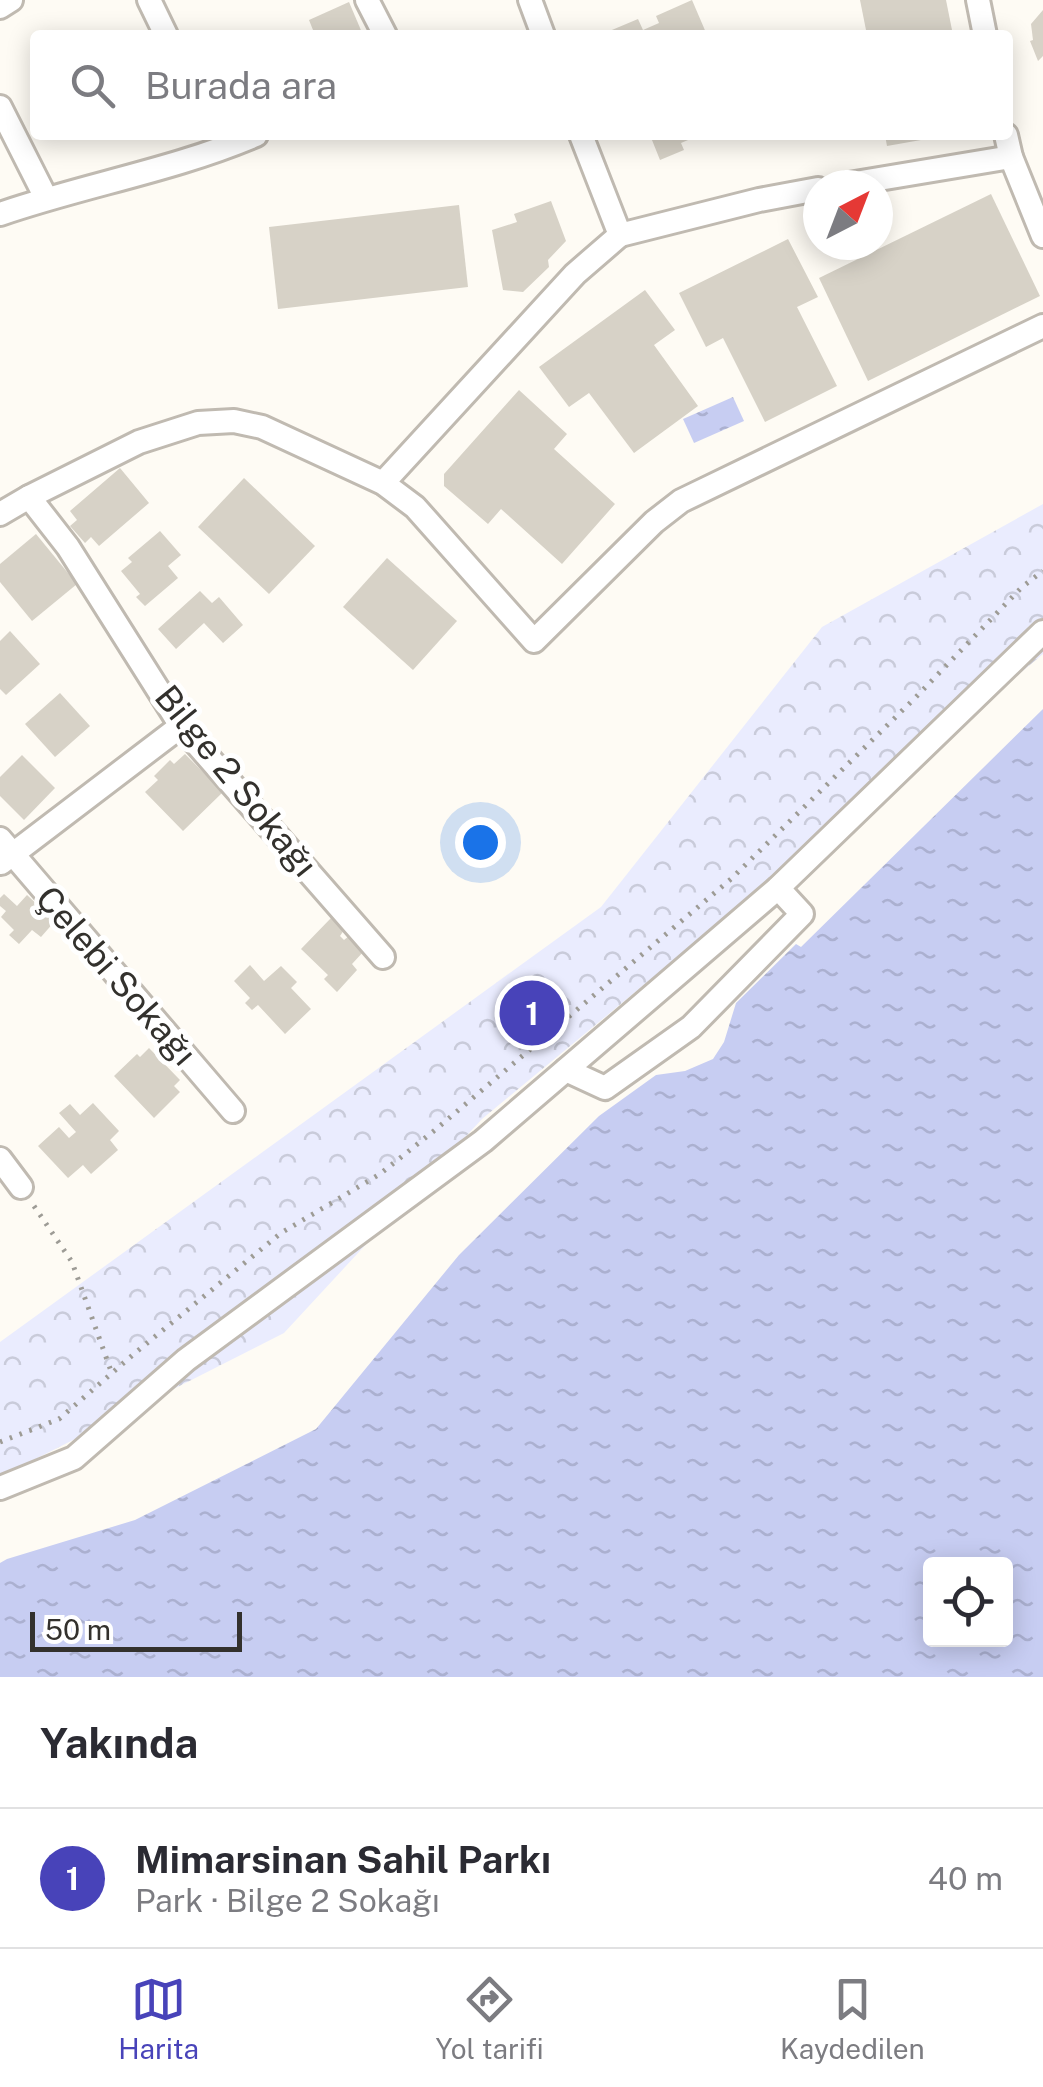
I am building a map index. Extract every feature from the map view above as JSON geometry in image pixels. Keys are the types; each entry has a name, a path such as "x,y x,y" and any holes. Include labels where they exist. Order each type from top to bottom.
{"street":[{"path":"0,7 11,0"},
{"path":"149,0 164,30"},
{"path":"367,0 382,30"},
{"path":"530,0 541,30"},
{"path":"978,0 984,30"},
{"path":"0,106 46,198"},
{"path":"582,140 620,235"},
{"path":"0,214 219,142"},
{"path":"893,173 1009,146 1043,236"},
{"path":"383,484 575,274 620,235 803,192"},
{"path":"0,514 140,442 198,423 234,421 262,427 383,484 415,507 534,641 654,522 681,501 1043,326"},
{"name":"Bilge 2 Sokağı","path":"29,497 68,546 181,726 383,956"},
{"path":"0,1488 74,1458 186,1360 483,1141 778,888 1043,632"},
{"path":"4,852 181,726"},
{"name":"Çelebi Sokağı","path":"4,852 233,1111"},
{"path":"566,1070 605,1088 692,1026 802,914 778,888"},
{"path":"0,1159 21,1187"}],"path":[{"path":"0,1442 59,1418 281,1233 380,1174 435,1130 732,879 1022,587 1043,571"},
{"path":"21,1187 72,1262 112,1373"}],"green space":[{"path":"1043,504 1043,654 482,1119 284,1333 0,1477 0,1342 601,907 822,627"}],"water":[{"path":"733,397 744,421 694,443 683,419"},
{"path":"1043,709 1043,1677 0,1677 0,1563 135,1520 316,1429 459,1255 599,1116 656,1075 685,1071 713,1059 724,1042 736,1003 796,944 801,947"}],"building":[{"path":"692,0 705,30 643,30 659,23 656,16"},
{"path":"860,0 946,0 952,30 866,30"},
{"path":"349,2 361,30 313,30 309,20"},
{"path":"1043,10 1043,56 1038,61 1030,41 1031,24"},
{"path":"638,19 643,30 612,30"},
{"path":"652,140 688,140 681,143 684,150 660,160"},
{"path":"886,140 921,140 887,146"},
{"path":"991,194 1040,296 868,381 819,278 856,260 893,260 893,242"},
{"path":"551,201 566,241 548,260 549,267 523,292 503,290 492,230 517,222 514,214"},
{"path":"459,205 468,287 278,309 269,227"},
{"path":"788,239 818,297 797,307 837,386 765,422 723,338 706,347 679,293"},
{"path":"645,290 675,330 654,345 698,406 634,453 589,393 569,407 539,367"},
{"path":"519,390 567,434 554,449 615,504 562,564 501,509 488,524 444,486 444,474"},
{"path":"120,468 149,503 99,546 91,537 85,543 70,526 77,520 70,511"},
{"path":"244,478 315,546 269,594 198,527"},
{"path":"160,531 181,555 168,566 178,578 145,606 121,571 132,562 128,558"},
{"path":"36,534 77,584 32,621 0,582 0,564"},
{"path":"387,558 457,621 413,670 343,607"},
{"path":"200,591 212,603 219,597 243,625 223,643 204,623 176,649 158,629"},
{"path":"10,631 40,664 6,695 0,689 0,641"},
{"path":"60,693 90,726 55,757 25,724"},
{"path":"185,754 223,792 183,831 145,792 170,760 174,764"},
{"path":"22,755 55,788 24,820 0,796 0,777"},
{"path":"4,894 17,906 27,895 55,921 41,937 32,930 19,944 9,935 14,930 1,917 6,911 0,906"},
{"path":"331,918 344,930 340,936 344,940 349,936 364,951 352,964 357,970 337,992 324,979 328,975 301,949"},
{"path":"250,965 264,981 281,966 297,982 291,988 311,1009 285,1034 258,1005 252,1010 245,1003 250,998 234,981"},
{"path":"149,1048 180,1080 174,1086 180,1092 154,1118 114,1076"},
{"path":"93,1103 119,1131 110,1140 118,1150 91,1174 83,1165 68,1178 38,1146 59,1127 69,1138 76,1132 59,1113 70,1104 80,1115"}],"place":[{"name":"Mimarsinan Sahil Parkı","path":"532,1013"}]}
